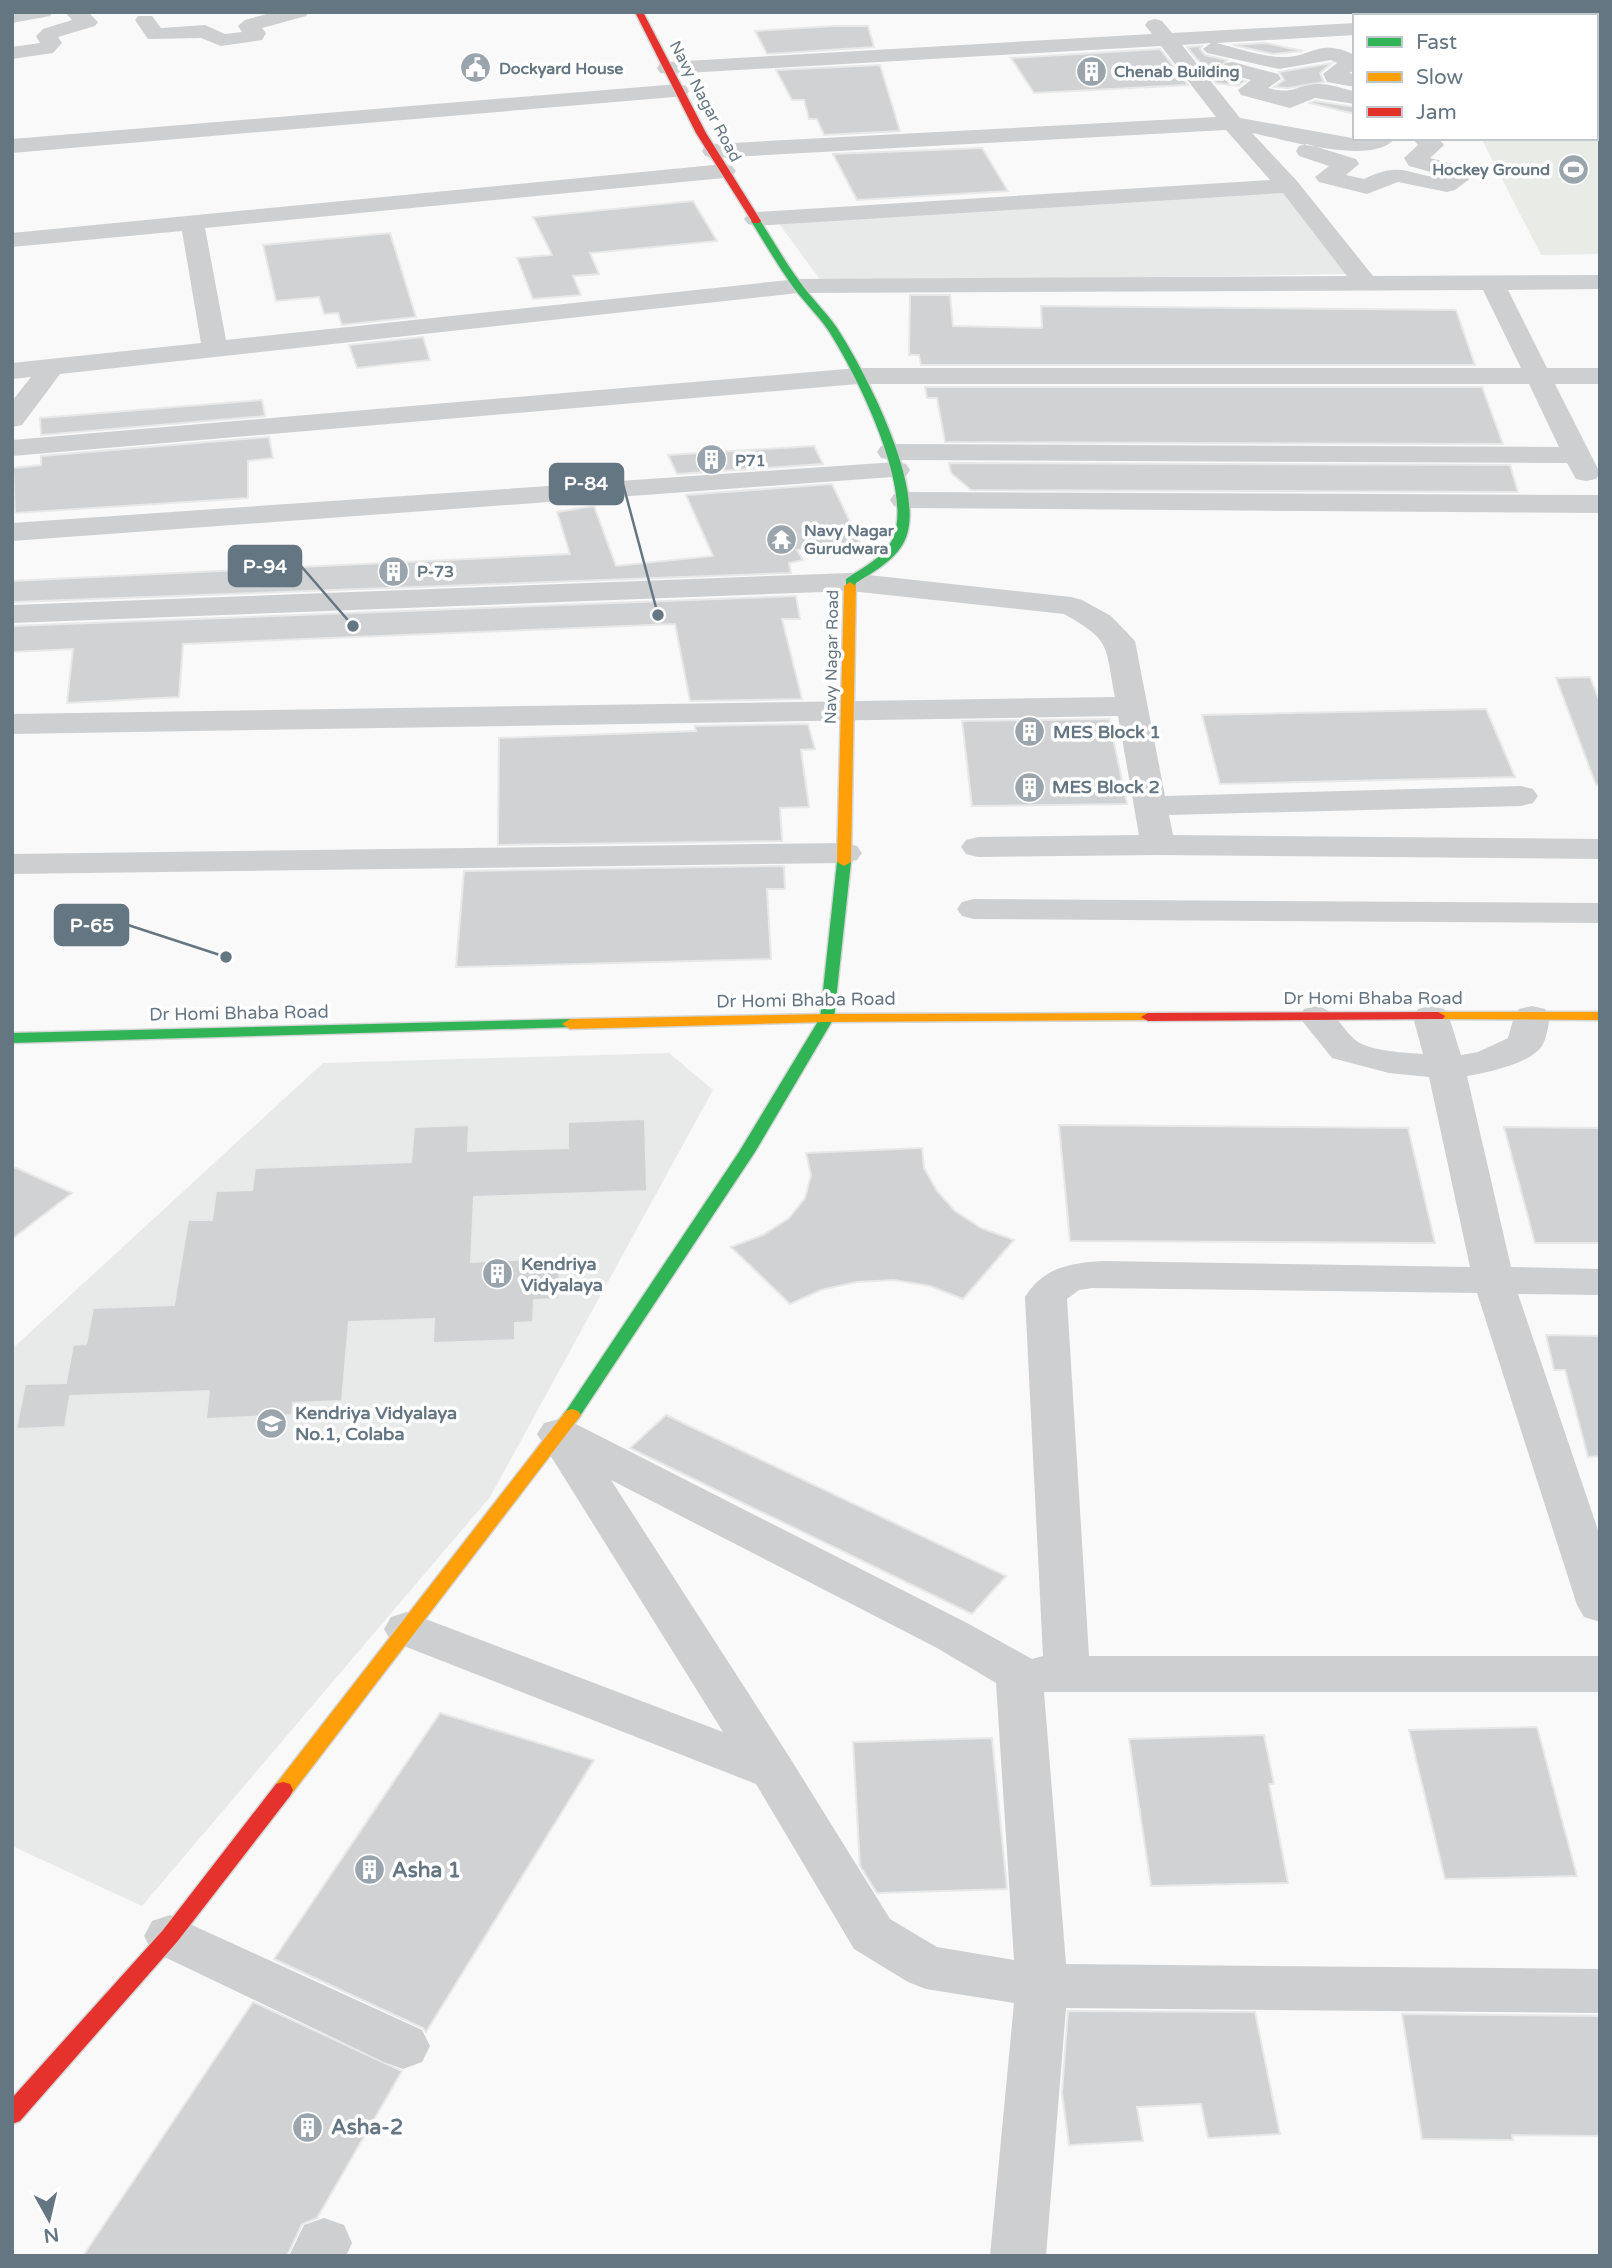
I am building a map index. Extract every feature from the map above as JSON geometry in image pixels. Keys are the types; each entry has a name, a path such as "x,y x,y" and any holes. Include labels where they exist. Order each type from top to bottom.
{"street":[{"path":"12,17 43,12"},
{"path":"12,53 46,49 52,43 46,36 50,33 88,22 75,12"},
{"path":"140,16 189,12"},
{"path":"140,16 155,35 205,31 221,40 229,40 255,36 256,33 248,26 252,24 299,12"},
{"name":"Navy Nagar Road","path":"639,12 678,91 718,161 798,286 835,334 858,376 894,461 904,500 905,525 890,556 850,582 845,853 827,1018"},
{"path":"1143,12 1167,38 1257,154 1289,186 1366,283"},
{"path":"668,68 1353,29"},
{"path":"1167,38 1280,63 1292,63 1312,53 1333,54 1351,63 1334,74 1335,77 1353,81"},
{"path":"1247,56 1232,67 1270,79 1249,90 1290,101"},
{"path":"1272,130 1290,101 1308,90 1318,89 1353,98"},
{"path":"12,146 678,91"},
{"path":"12,240 192,222 718,161 1233,123 1358,146 1371,145 1380,140"},
{"path":"1321,138 1307,150 1309,153 1348,164 1326,177 1367,187 1389,176 1398,175 1447,185 1464,174 1417,161 1415,158 1433,145 1426,140"},
{"path":"755,219 1289,186"},
{"path":"192,222 215,351"},
{"path":"12,371 798,286 1600,282"},
{"path":"904,500 1600,504 1587,464 1492,283"},
{"path":"12,419 51,368"},
{"path":"12,449 858,376 1600,376"},
{"path":"12,532 894,461 1587,464"},
{"path":"12,614 850,582 1071,606 1100,622 1119,641 1158,845"},
{"path":"12,724 1132,706"},
{"path":"1150,806 1521,796"},
{"path":"978,847 1158,845 1600,849"},
{"path":"12,864 845,853"},
{"path":"974,909 1600,914"},
{"name":"Dr Homi Bhaba Road","path":"12,1038 827,1018 1600,1016"},
{"path":"1317,1017 1345,1050 1389,1062 1446,1069 1488,1062 1525,1044 1532,1017"},
{"path":"1431,1017 1446,1069 1494,1282 1600,1605"},
{"path":"12,2114 170,1936 559,1434 747,1152 827,1018"},
{"path":"1067,1674 1046,1297 1058,1282 1073,1276 1103,1274 1600,1282"},
{"path":"559,1434 953,1636 1019,1674 1600,1674"},
{"path":"559,1434 773,1771 872,1934 926,1967 1042,1986 1600,1991"},
{"path":"407,1629 773,1771"},
{"path":"1017,2256 1042,1986 1019,1674"},
{"path":"170,1936 403,2046"}],"shaded area":[{"path":"1600,105 1600,254 1541,255 1482,140 1598,140"},
{"path":"1284,189 1348,274 822,282 777,221"},
{"name":"Kendriya Vidyalaya No.1, Colaba","path":"669,1053 713,1090 490,1497 142,1906 12,1846 12,1349 323,1063"}],"building":[{"path":"868,26 874,47 767,54 755,31"},
{"path":"1265,43 1303,51 1273,54 1233,45"},
{"path":"1202,46 1200,49 1205,55 1227,60 1220,67 1223,74 1245,81 1238,86 1216,83 1187,47"},
{"name":"Chenab Building","path":"1160,49 1188,85 1034,93 1011,58"},
{"path":"1332,63 1320,73 1324,82 1288,88 1274,87 1284,80 1279,72"},
{"path":"880,65 900,131 824,135 817,119 809,119 804,100 792,100 776,70"},
{"path":"1315,101 1353,107 1353,114 1310,103"},
{"path":"982,148 1008,191 857,200 833,154"},
{"path":"693,201 717,241 590,253 599,274 573,276 581,295 533,299 517,258 552,255 533,217"},
{"path":"390,233 416,317 342,325 338,313 324,314 319,297 276,301 263,245"},
{"path":"910,295 950,295 953,326 1042,328 1041,306 1456,310 1475,365 921,365 919,355 909,355"},
{"path":"423,337 430,360 357,368 349,345"},
{"path":"925,387 1482,387 1503,444 945,442 937,398 927,398"},
{"path":"262,400 265,416 41,435 40,418"},
{"path":"269,437 273,458 248,461 248,498 15,513 13,468 41,465 41,456"},
{"path":"814,446 823,464 677,474 668,455"},
{"path":"949,463 1510,465 1518,492 971,490 951,473"},
{"path":"832,484 860,543 797,550 803,560 789,563 791,573 12,602 12,581 570,554 557,512 594,506 616,566 713,556 686,495"},
{"path":"796,596 800,619 782,619 802,699 690,701 675,624 183,644 179,697 67,703 73,649 12,652 12,626"},
{"path":"1590,677 1600,703 1600,784 1596,785 1556,678"},
{"path":"1486,709 1515,777 1220,784 1202,715"},
{"path":"1109,719 1127,804 972,806 962,721"},
{"path":"808,724 815,749 801,750 809,807 780,808 782,841 498,845 499,738 696,731 695,726"},
{"path":"784,866 785,889 767,889 771,959 456,967 464,871"},
{"name":"Kendriya Vidyalaya","path":"645,1119 647,1191 474,1197 471,1262 560,1258 559,1299 534,1300 533,1322 515,1323 515,1340 433,1343 434,1319 349,1322 342,1401 293,1403 292,1415 206,1419 209,1391 70,1396 65,1427 16,1429 25,1384 66,1383 73,1345 86,1344 93,1308 174,1305 188,1220 212,1220 216,1191 252,1190 255,1168 411,1162 414,1127 469,1125 468,1151 568,1148 568,1122"},
{"path":"1059,1125 1408,1128 1435,1243 1070,1241"},
{"path":"1504,1127 1600,1128 1600,1243 1535,1243"},
{"path":"922,1148 924,1168 937,1191 955,1211 981,1228 1014,1240 963,1299 930,1286 894,1280 856,1282 821,1290 790,1304 731,1247 763,1235 789,1218 805,1198 811,1175 806,1153"},
{"path":"12,1166 72,1193 12,1239"},
{"path":"1546,1335 1600,1336 1600,1456 1588,1457 1565,1370 1554,1370"},
{"path":"666,1415 1006,1576 972,1614 630,1448"},
{"name":"Asha 1","path":"440,1713 594,1760 426,2032 423,2028 274,1959"},
{"path":"1537,1727 1577,1876 1445,1879 1409,1730"},
{"path":"1264,1735 1274,1784 1269,1784 1288,1883 1151,1886 1129,1739"},
{"path":"992,1738 1007,1889 877,1893 860,1866 853,1742"},
{"name":"Asha-2","path":"253,2002 402,2071 317,2218 302,2224 287,2256 83,2256"},
{"path":"1068,2011 1255,2012 1280,2134 1208,2138 1201,2104 1137,2107 1143,2141 1069,2145 1062,2093"},
{"path":"1402,2014 1600,2016 1600,2136 1512,2135 1513,2140 1422,2139"}],"traffic: fast":[{"path":"756,221 796,284 831,327 846,352 882,425 900,478 905,522 898,542 885,558 850,582 850,586"},
{"path":"572,1415 747,1152 827,1018 844,862"},
{"path":"12,1038 570,1024"}],"traffic: slow":[{"path":"844,862 850,586"},
{"path":"1438,1016 1600,1016"},
{"path":"570,1024 827,1018 1148,1017"},
{"path":"283,1790 572,1415"}],"traffic: jam":[{"path":"639,12 701,133 756,221"},
{"path":"1148,1017 1438,1016"},
{"path":"12,2114 170,1936 283,1790"}],"place":[{"name":"Dockyard House","path":"476,68"},
{"name":"Chenab Building","path":"1091,71"},
{"name":"Hockey Ground","path":"1573,169"},
{"name":"P71","path":"712,460"},
{"name":"Navy Nagar Gurudwara","path":"781,539"},
{"name":"P-73","path":"394,571"},
{"name":"P-84","path":"658,615"},
{"name":"P-94","path":"353,626"},
{"name":"MES Block 1","path":"1030,732"},
{"name":"MES Block 2","path":"1029,787"},
{"name":"P-65","path":"226,957"},
{"name":"Kendriya Vidyalaya","path":"498,1274"},
{"name":"Kendriya Vidyalaya No.1, Colaba","path":"272,1423"},
{"name":"Asha 1","path":"369,1870"},
{"name":"Asha-2","path":"308,2127"}]}
